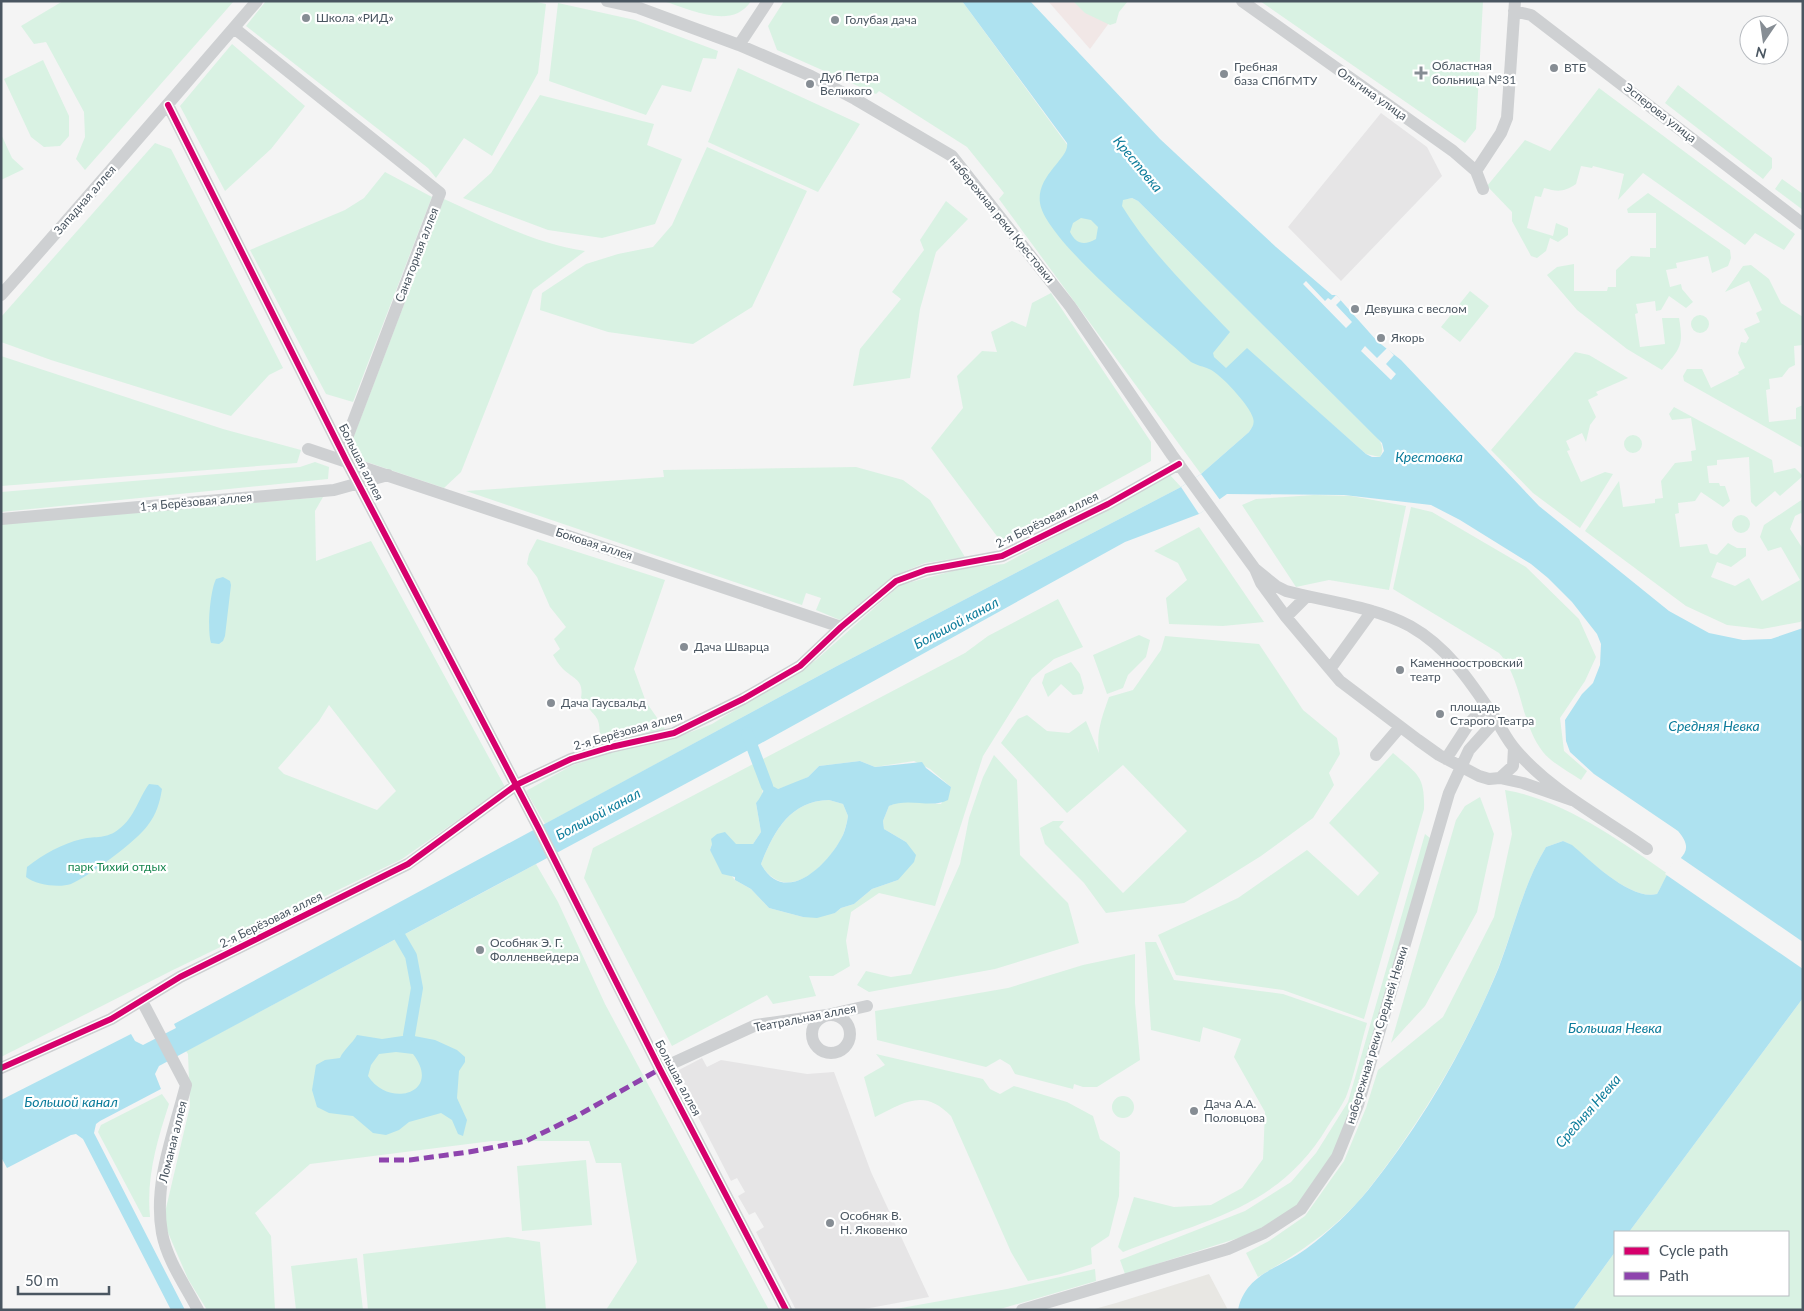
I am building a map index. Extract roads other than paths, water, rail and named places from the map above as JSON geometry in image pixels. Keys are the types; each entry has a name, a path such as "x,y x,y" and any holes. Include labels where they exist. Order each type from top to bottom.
{"street":[{"name":"Западная аллея","path":"1,295 257,1"},
{"name":"набережная реки Крестовки","path":"607,1 639,8 740,45 829,85 952,156 1070,306 1179,464 1255,569"},
{"path":"740,45 768,1"},
{"name":"Ольгина улица","path":"1242,1 1454,151 1476,170"},
{"path":"1483,190 1476,170 1501,133 1507,118 1514,6"},
{"name":"Эсперова улица","path":"1514,6 1531,15 1803,224"},
{"name":"Санаторная аллея","path":"234,28 440,193 340,456"},
{"name":"Большая аллея","path":"168,105 340,456 359,485 538,827 660,1069 786,1310"},
{"name":"Боковая аллея","path":"308,448 340,456 388,475 841,627"},
{"name":"2-я Берёзовая аллея","path":"1,1068 112,1019 180,977 408,864 516,785 571,759 674,732 712,716 800,666 841,627 896,581 926,570 1002,556 1108,504 1179,464"},
{"name":"1-я Берёзовая аллея","path":"1,519 325,491 359,485 388,475"},
{"path":"1255,569 1276,586 1307,596 1392,617 1435,644 1466,675 1514,748 1572,800 1647,849"},
{"path":"1255,569 1260,583 1340,681 1400,727 1460,767 1479,776 1489,779 1500,778 1572,800"},
{"path":"1286,617 1307,596"},
{"path":"1330,669 1372,611"},
{"path":"1446,758 1470,722 1486,706"},
{"path":"1460,767 1469,750 1496,720"},
{"path":"1376,755 1400,727"},
{"path":"1500,778 1513,766 1514,748"},
{"name":"набережная реки Средней Невки","path":"1022,1310 1228,1249 1264,1233 1301,1209 1337,1157 1358,1105 1449,793 1460,767"},
{"name":"Ломаная аллея","path":"142,1001 186,1085 167,1156 160,1194 160,1220 162,1234 171,1259 198,1310"},
{"name":"Театральная аллея","path":"660,1069 756,1025 811,1021 868,1006"},
{"path":"811,1021 812,1035 817,1046 828,1052 840,1051 847,1044 850,1028 838,1016 828,1015"}],"water":[{"path":"962,1 1030,1 1160,139 1276,247 1332,295 1336,295 1377,341 1401,360 1539,506 1669,611 1709,633 1743,640 1771,639 1803,628 1803,998 1630,1231 1614,1231 1614,1253 1573,1310 1238,1310 1248,1288 1256,1280 1306,1249 1347,1213 1388,1164 1425,1110 1473,1025 1499,967 1531,875 1546,847 1563,841 1572,845 1600,869 1624,886 1635,892 1647,895 1657,894 1668,873 1686,849 1686,844 1678,831 1594,774 1570,752 1566,741 1565,720 1582,694 1593,683 1600,665 1601,644 1597,634 1572,602 1531,564 1460,520 1431,505 1344,495 1227,494 1199,514 1125,542 756,746 159,1066 155,1074 161,1089 100,1121 96,1124 94,1133 185,1310 171,1310 83,1139 76,1134 71,1135 7,1168 1,1157 1,1100 131,1034 135,1041 143,1045 176,1028 174,1024 837,666 1181,487 1201,474 1249,432 1254,422 1251,413 1241,398 1227,383 1214,372 1191,362 1131,309 1082,262 1061,239 1047,219 1040,203 1040,193 1043,184 1067,149 1067,143","holes":["1132,198 1138,201 1382,443 1384,451 1380,457 1372,457 1366,454 1247,348 1226,368 1214,357 1213,353 1230,332 1173,272 1146,240 1122,206 1123,200","1081,218 1091,220 1098,227 1096,239 1088,243 1081,243 1070,232 1073,223"]},
{"path":"223,577 230,581 231,585 225,636 219,644 211,643 209,629 210,611 212,592 216,579"},
{"path":"860,761 875,767 922,762 926,768 951,787 948,800 934,803 904,803 889,806 883,821 884,829 906,842 916,855 914,862 898,880 872,889 854,904 841,908 835,913 817,918 803,917 769,908 751,889 735,880 735,877 722,874 710,850 711,839 717,834 725,832 736,844 753,844 761,832 756,803 767,786 769,784 778,789 808,777 819,766","holes":["829,800 843,804 848,816 846,826 843,835 828,858 806,877 794,882 782,882 771,877 761,864 772,840 785,820 794,812 815,802"]},
{"path":"149,784 158,785 162,789 153,817 143,832 112,858 71,884 54,886 41,884 26,877 27,867 53,850 82,839 106,836 119,829 133,813"},
{"path":"357,1035 382,1039 409,1035 435,1040 457,1050 465,1057 465,1062 459,1071 457,1098 467,1120 463,1136 458,1134 452,1120 441,1113 409,1122 399,1130 386,1135 373,1133 353,1116 329,1113 317,1107 312,1090 316,1065 325,1060 340,1058","holes":["396,1052 413,1054 421,1067 422,1079 417,1087 410,1092 399,1094 388,1092 377,1086 368,1076 371,1065 379,1054"]}],"waterway":[{"path":"747,733 767,786"},
{"path":"393,925 411,956 417,988 409,1035"}],"place":[{"name":"Школа «РИД»","path":"306,18"},
{"name":"Голубая дача","path":"835,20"},
{"name":"ВТБ","path":"1554,68"},
{"name":"Областная больница №31","path":"1421,73"},
{"name":"Гребная база СПбГМТУ","path":"1224,74"},
{"name":"Дуб Петра Великого","path":"810,84"},
{"name":"Девушка с веслом","path":"1355,309"},
{"name":"Якорь","path":"1381,338"},
{"name":"Дача Шварца","path":"684,647"},
{"name":"Каменноостровский театр","path":"1400,670"},
{"name":"Дача Гаусвальд","path":"551,703"},
{"name":"площадь Старого Театра","path":"1440,714"},
{"name":"Особняк Э. Г. Фолленвейдера","path":"480,950"},
{"name":"Дача А.А. Половцова","path":"1194,1111"},
{"name":"Особняк В. Н. Яковенко","path":"830,1223"}],"water label":[{"name":"Крестовка","path":"1138,164"},
{"name":"Крестовка","path":"1429,457"},
{"name":"Большой канал","path":"956,623"},
{"name":"Средняя Невка","path":"1714,726"},
{"name":"Большой канал","path":"598,814"},
{"name":"Большая Невка","path":"1615,1028"},
{"name":"Большой канал","path":"71,1102"},
{"name":"Средняя Невка","path":"1588,1111"}],"park label":[{"name":"парк Тихий отдых","path":"117,867"}]}
